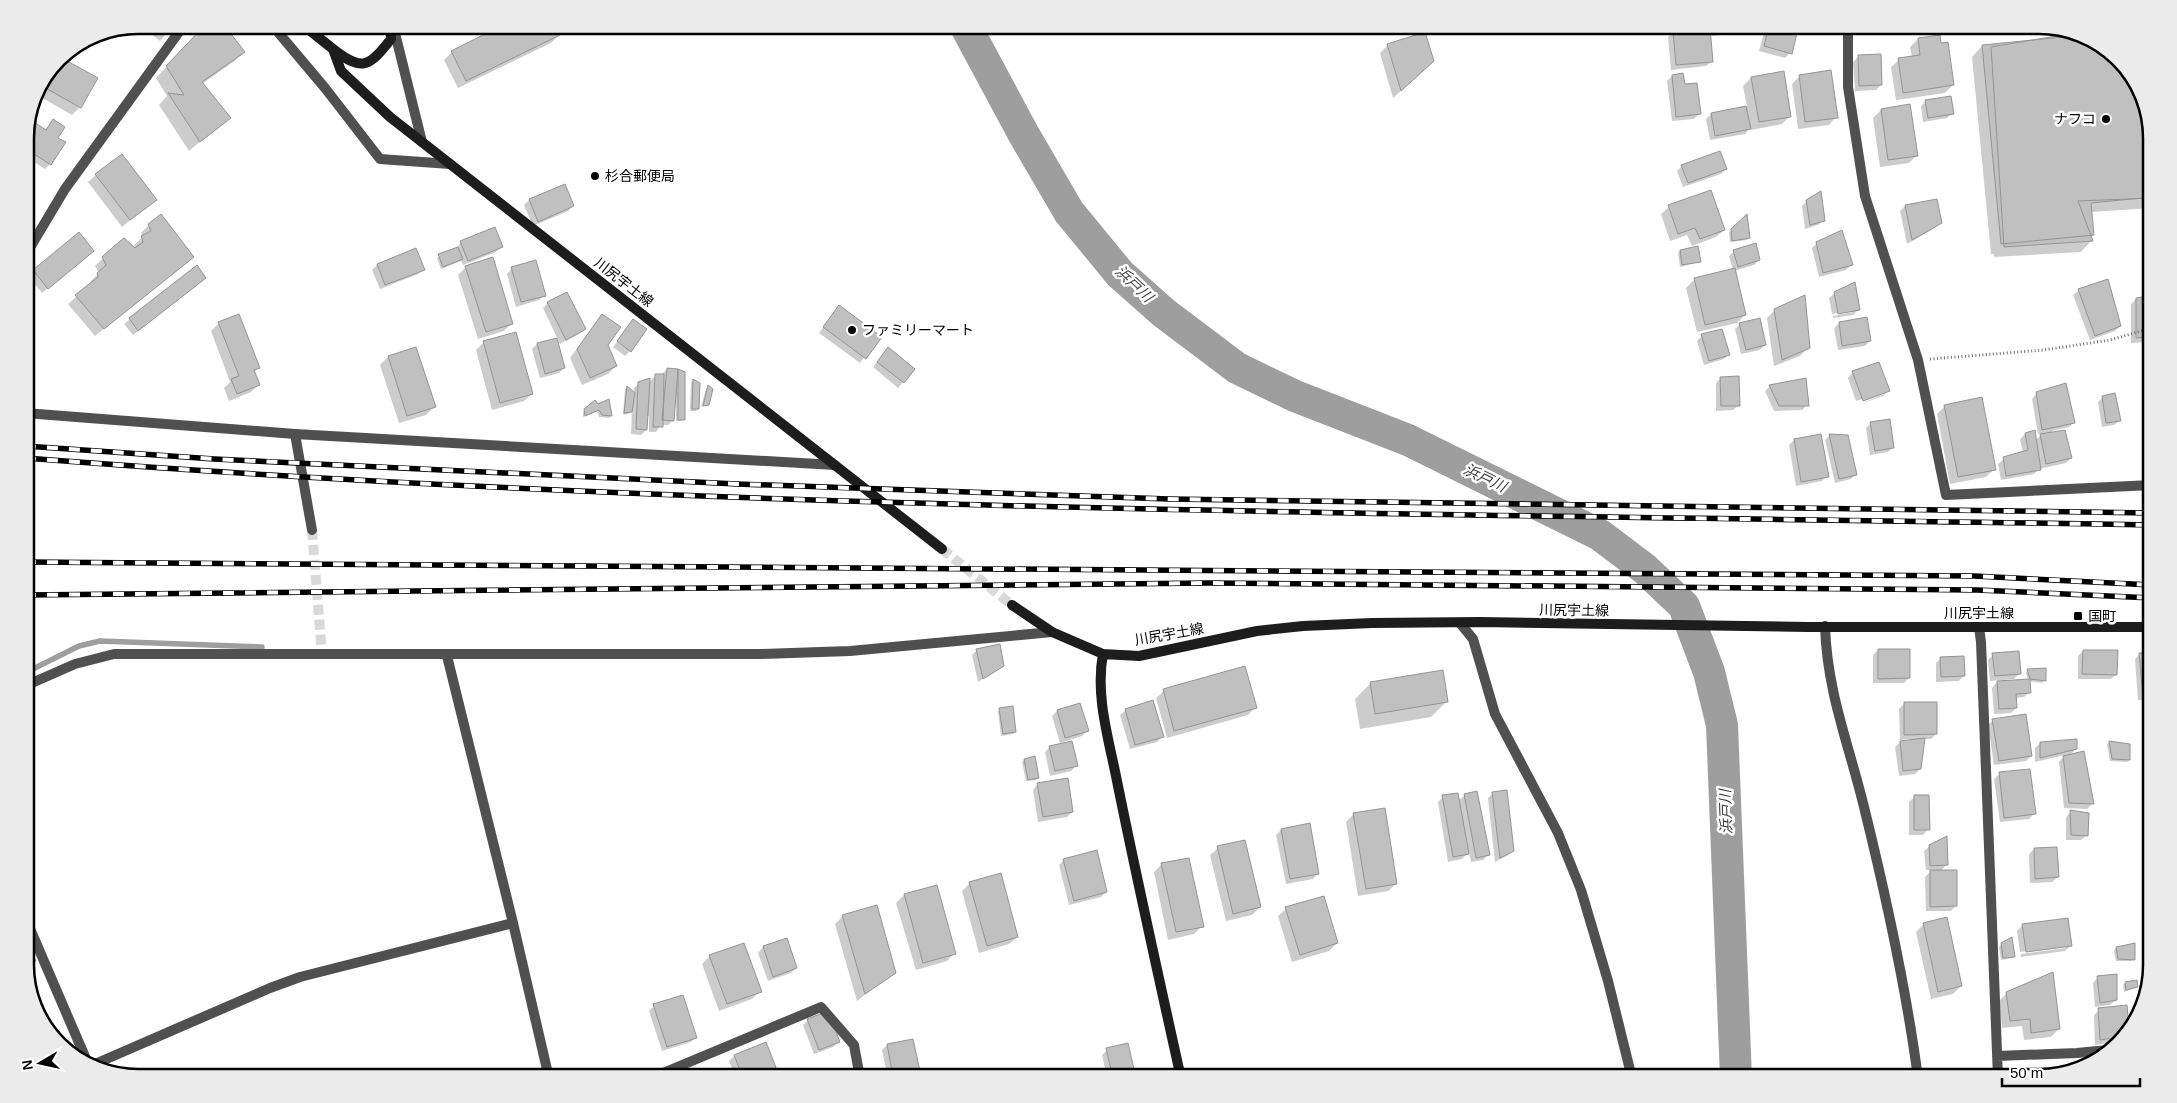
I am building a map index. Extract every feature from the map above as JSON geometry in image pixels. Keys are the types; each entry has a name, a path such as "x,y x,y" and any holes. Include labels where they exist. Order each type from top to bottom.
{"main road":[{"name":"川尻宇土線","path":"314,34 333,49 341,71 390,117 942,550"},
{"path":"333,49 350,62 359,64 375,59 391,39 391,34"},
{"name":"川尻宇土線","path":"1012,605 1052,632 1103,654 1139,656 1258,631 1303,626 1372,623 1480,622 1808,627 2143,627"},
{"path":"1103,654 1100,684 1105,720 1127,832 1179,1069"}],"street":[{"path":"34,241 65,189 177,34"},
{"path":"280,34 325,88 380,159 450,164"},
{"path":"394,34 422,142"},
{"path":"1848,34 1848,87 1865,196 1918,360 1946,495 2143,485"},
{"path":"34,414 295,434 835,465"},
{"path":"295,434 312,530"},
{"path":"1460,623 1473,639 1495,714 1558,833 1581,890 1608,981 1630,1069"},
{"path":"1825,626 1832,695 1864,805 1893,929 1916,1069"},
{"path":"1979,627 1998,1069"},
{"path":"34,682 75,664 114,654 446,656 782,654 850,650 1052,632"},
{"path":"446,656 513,923 547,1069"},
{"path":"99,1062 270,988 300,977 513,923"},
{"path":"34,938 84,1054"},
{"path":"673,1069 821,1007 854,1045 858,1069"},
{"path":"1997,1056 2098,1051"}],"path":[{"path":"1918,360 2044,350 2110,340 2143,331"}],"building":[{"path":"196,34 231,34 245,52 202,82 231,118 200,142 168,93 184,95 166,66"},
{"path":"485,34 560,35 466,81 451,51"},
{"path":"1419,34 1426,34 1434,61 1401,91 1387,44"},
{"path":"1673,34 1711,34 1713,62 1676,65"},
{"path":"1767,34 1797,34 1792,54 1764,46"},
{"path":"1940,35 1941,43 1948,42 1954,85 1903,93 1898,58 1920,55 1918,38"},
{"path":"2058,36 2067,37 2085,44 2108,59 2118,69 2133,92 2138,104 2143,131 2143,198 2078,201 2093,241 2004,247 1991,47"},
{"path":"2066,37 2085,44 2108,59 2126,80 2138,104 2143,131 2143,198 2091,203 2094,235 2001,244 1982,45"},
{"path":"1881,54 1882,85 1859,86 1858,55"},
{"path":"67,61 98,78 81,108 46,88 55,74"},
{"path":"1831,70 1838,118 1805,122 1799,75"},
{"path":"1784,71 1791,117 1759,122 1751,77"},
{"path":"1683,73 1685,84 1697,83 1701,114 1676,117 1672,75"},
{"path":"1951,96 1954,114 1928,118 1925,100"},
{"path":"1910,104 1918,156 1888,160 1881,109"},
{"path":"1746,106 1751,129 1715,136 1711,113"},
{"path":"53,119 65,127 58,138 66,142 51,165 34,154 34,131 35,123 46,130"},
{"path":"1720,151 1727,169 1688,183 1681,165"},
{"path":"122,154 157,200 130,220 95,174"},
{"path":"565,184 574,206 538,222 529,199"},
{"path":"1711,190 1725,230 1700,239 1695,228 1678,234 1668,205"},
{"path":"1821,191 1825,221 1810,225 1806,200"},
{"path":"1937,199 1942,223 1912,240 1905,205"},
{"path":"161,214 194,257 104,329 75,295 98,277 97,273 106,265 102,257 124,238 135,248 143,242 141,236 151,231 148,224"},
{"path":"1747,214 1750,238 1732,241 1731,229"},
{"path":"495,227 503,247 468,261 460,241"},
{"path":"1842,230 1853,265 1823,273 1816,242"},
{"path":"79,232 94,251 48,289 34,269"},
{"path":"1756,243 1760,260 1738,267 1733,250"},
{"path":"1698,246 1701,262 1682,265 1680,250"},
{"path":"458,247 463,259 443,267 438,254"},
{"path":"416,248 425,270 385,285 377,264"},
{"path":"493,257 513,324 486,332 465,266"},
{"path":"536,260 546,296 521,302 511,267"},
{"path":"197,265 206,278 138,331 129,318"},
{"path":"1735,268 1746,315 1705,325 1694,278"},
{"path":"2108,279 2121,326 2095,336 2078,289"},
{"path":"1855,282 1860,310 1838,314 1834,292"},
{"path":"567,292 586,329 566,340 547,302"},
{"path":"1805,295 1810,348 1782,360 1774,309"},
{"path":"2143,297 2143,338 2136,338 2136,298"},
{"path":"839,305 882,337 866,359 823,327"},
{"path":"239,314 260,368 254,370 260,385 237,394 231,379 239,376 218,322"},
{"path":"602,314 621,327 608,345 617,366 590,378 577,349"},
{"path":"1867,317 1871,341 1842,346 1839,322"},
{"path":"1760,318 1766,345 1746,350 1739,323"},
{"path":"633,319 647,329 631,352 617,341"},
{"path":"1722,329 1730,355 1709,361 1701,334"},
{"path":"516,332 533,394 500,403 483,341"},
{"path":"557,338 565,368 545,374 537,343"},
{"path":"416,347 436,407 407,416 388,356"},
{"path":"888,347 915,369 904,383 877,362"},
{"path":"1879,362 1890,391 1863,401 1852,371"},
{"path":"667,368 678,369 674,421 662,420"},
{"path":"678,369 685,372 685,420 678,420"},
{"path":"655,374 664,374 663,427 653,427"},
{"path":"1739,376 1740,406 1721,406 1720,377"},
{"path":"650,378 647,430 636,429 638,382"},
{"path":"1806,378 1809,406 1779,406 1769,385"},
{"path":"693,379 700,383 699,409 692,409"},
{"path":"2066,383 2075,423 2042,430 2036,392"},
{"path":"708,385 713,389 709,405 703,406"},
{"path":"627,386 635,393 632,412 624,413"},
{"path":"2115,393 2121,421 2106,423 2102,396"},
{"path":"1982,397 1996,470 1958,477 1944,405"},
{"path":"609,399 612,416 602,415 599,410 585,416 584,409 595,400 598,404"},
{"path":"1890,419 1894,448 1875,451 1870,422"},
{"path":"2035,430 2041,470 2006,476 2003,457 2028,450 2025,433"},
{"path":"2065,430 2072,458 2046,464 2040,434"},
{"path":"1821,434 1829,477 1801,482 1794,439"},
{"path":"1829,434 1848,435 1857,475 1839,479"},
{"path":"1000,644 1004,666 983,679 976,649"},
{"path":"1878,649 1910,649 1910,678 1878,679"},
{"path":"2083,650 2118,650 2117,675 2082,674"},
{"path":"2019,651 2021,674 1995,676 1992,653"},
{"path":"2139,653 2143,653 2143,695"},
{"path":"1964,656 1965,676 1941,677 1940,657"},
{"path":"1245,666 1257,708 1174,731 1163,689"},
{"path":"2046,668 2046,681 2030,679 2027,669"},
{"path":"1443,670 1448,702 1375,714 1370,682"},
{"path":"2030,679 2031,693 2016,694 2017,708 1999,709 1997,681"},
{"path":"1153,700 1164,737 1135,745 1125,709"},
{"path":"1904,702 1937,702 1937,734 1904,735"},
{"path":"1080,703 1089,731 1065,738 1057,710"},
{"path":"1013,706 1016,732 1003,734 999,708"},
{"path":"2026,714 2032,756 1999,761 1992,719"},
{"path":"1925,738 1921,769 1903,771 1900,741"},
{"path":"2077,739 2077,749 2040,758 2040,742"},
{"path":"1072,741 1078,766 1055,771 1049,746"},
{"path":"2109,741 2130,744 2130,760 2112,759"},
{"path":"2084,751 2094,804 2069,803 2063,756"},
{"path":"1035,756 1039,778 1028,780 1024,759"},
{"path":"2030,769 2036,814 2004,818 1999,772"},
{"path":"1068,778 1073,812 1043,817 1037,783"},
{"path":"1507,790 1514,851 1500,858 1492,792"},
{"path":"1477,791 1490,855 1476,858 1464,794"},
{"path":"1458,793 1469,854 1453,857 1442,795"},
{"path":"1914,795 1929,795 1930,830 1914,830"},
{"path":"1385,808 1397,884 1366,889 1353,813"},
{"path":"2070,810 2089,813 2088,836 2071,835"},
{"path":"1310,823 1319,874 1290,879 1281,829"},
{"path":"1947,836 1948,865 1930,866 1929,845"},
{"path":"1245,840 1261,907 1233,914 1217,846"},
{"path":"2057,847 2059,877 2035,879 2034,848"},
{"path":"1097,850 1107,892 1074,901 1063,859"},
{"path":"1189,858 1204,927 1176,932 1161,863"},
{"path":"1930,870 1957,870 1957,906 1930,907"},
{"path":"1001,873 1018,937 987,946 969,882"},
{"path":"937,885 956,954 923,963 904,894"},
{"path":"1324,896 1338,943 1300,955 1285,907"},
{"path":"877,905 896,973 865,994 842,915"},
{"path":"1947,917 1962,986 1938,992 1923,923"},
{"path":"2068,918 2072,946 2026,952 2022,924"},
{"path":"2012,937 2015,957 2003,958 2001,943"},
{"path":"787,938 797,968 773,977 763,946"},
{"path":"744,943 762,992 727,1004 709,955"},
{"path":"2135,943 2135,960 2118,959 2116,947"},
{"path":"2053,972 2060,1029 2031,1033 2030,1019 2010,1021 2006,992"},
{"path":"2117,974 2117,1000 2100,1003 2097,976"},
{"path":"2137,980 2138,987 2126,990 2125,982"},
{"path":"683,995 697,1038 667,1047 653,1004"},
{"path":"2127,1005 2128,1019 2114,1038 2100,1040 2098,1008"},
{"path":"828,1011 840,1042 819,1050 807,1019"},
{"path":"913,1039 920,1069 892,1069 887,1044"},
{"path":"766,1042 777,1069 739,1069 734,1055"},
{"path":"1128,1043 1134,1069 1111,1069 1106,1048"}],"waterway":[{"name":"浜戸川","path":"970,34 1023,133 1069,212 1120,274 1164,313 1237,368 1295,396 1408,440 1600,535 1645,569 1684,606 1709,672 1722,725 1736,1069"},
{"path":"34,668 79,646 100,641 262,647"}],"tunnel":[{"path":"312,530 322,655"},
{"path":"942,549 1012,605"}],"railway":[{"path":"34,447 214,459 737,484 1169,499 2143,513"},
{"path":"34,459 291,476 556,490 822,500 1088,508 2143,525"},
{"path":"34,562 1974,576 2143,585"},
{"path":"34,595 1209,583 1977,590 2143,598"}],"place":[{"name":"ナフコ","path":"2106,119"},
{"name":"杉合郵便局","path":"595,176"},
{"name":"ファミリーマート","path":"852,330"},
{"name":"国町","path":"2078,616"}]}
